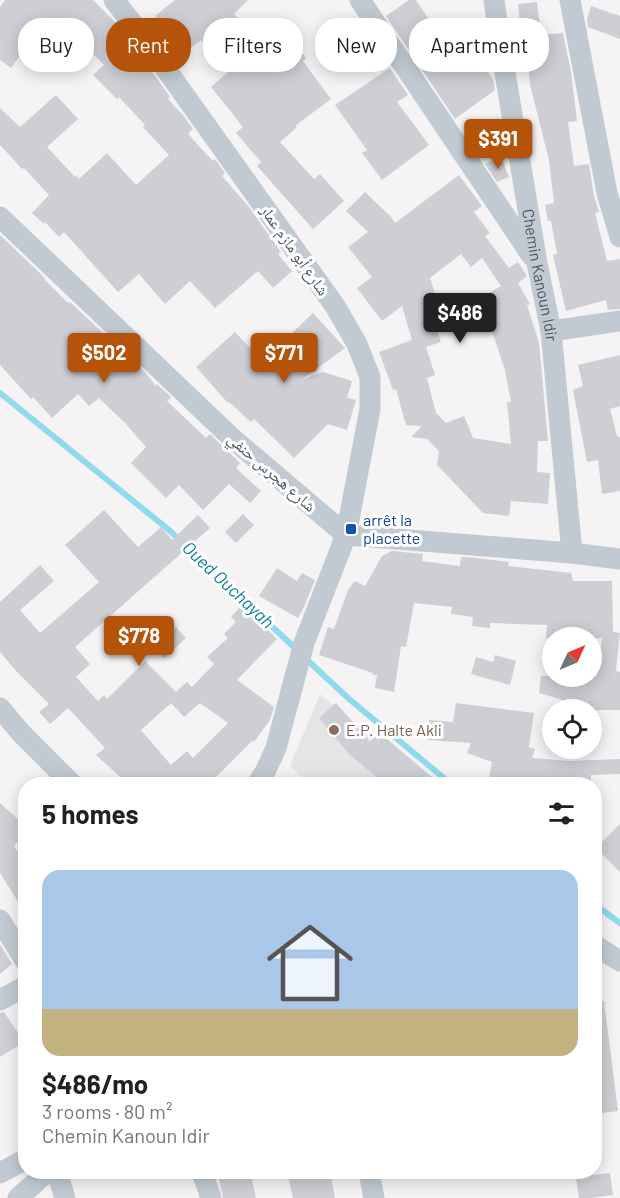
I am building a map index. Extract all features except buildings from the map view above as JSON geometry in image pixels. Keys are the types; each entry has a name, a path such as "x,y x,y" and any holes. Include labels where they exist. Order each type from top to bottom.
{"street":[{"name":"شارع أبو مازم عمار","path":"114,0 143,37 328,296 357,344 370,377 370,409 346,535 304,643 276,748 262,777"},
{"path":"360,0 537,263"},
{"name":"Chemin Kanoun Idir","path":"494,0 537,263 551,332 572,553"},
{"path":"570,0 607,193 620,237"},
{"name":"شارع هجرس حنفي","path":"0,217 233,439 346,535"},
{"path":"551,332 620,321"},
{"path":"346,535 620,559"},
{"path":"0,708 22,734 65,777"},
{"path":"0,921 18,949"},
{"path":"602,950 620,961"},
{"path":"0,1000 18,990"},
{"path":"0,1173 18,1163"},
{"path":"18,1198 39,1179"},
{"path":"59,1179 65,1198"},
{"path":"204,1179 211,1198"},
{"path":"370,1179 374,1198"}],"shaded area":[{"name":"E.P. Halte Akli","path":"320,694 421,777 302,777 290,766"}],"waterway":[{"name":"Oued Ouchayah","path":"0,393 169,530 297,650"},
{"name":"Oued Ouchayah","path":"304,657 348,698 443,777"},
{"name":"Oued Ouchayah","path":"602,910 620,923"}],"place":[{"name":"arrêt la placette","path":"351,529"},
{"name":"E.P. Halte Akli","path":"334,730"}]}
